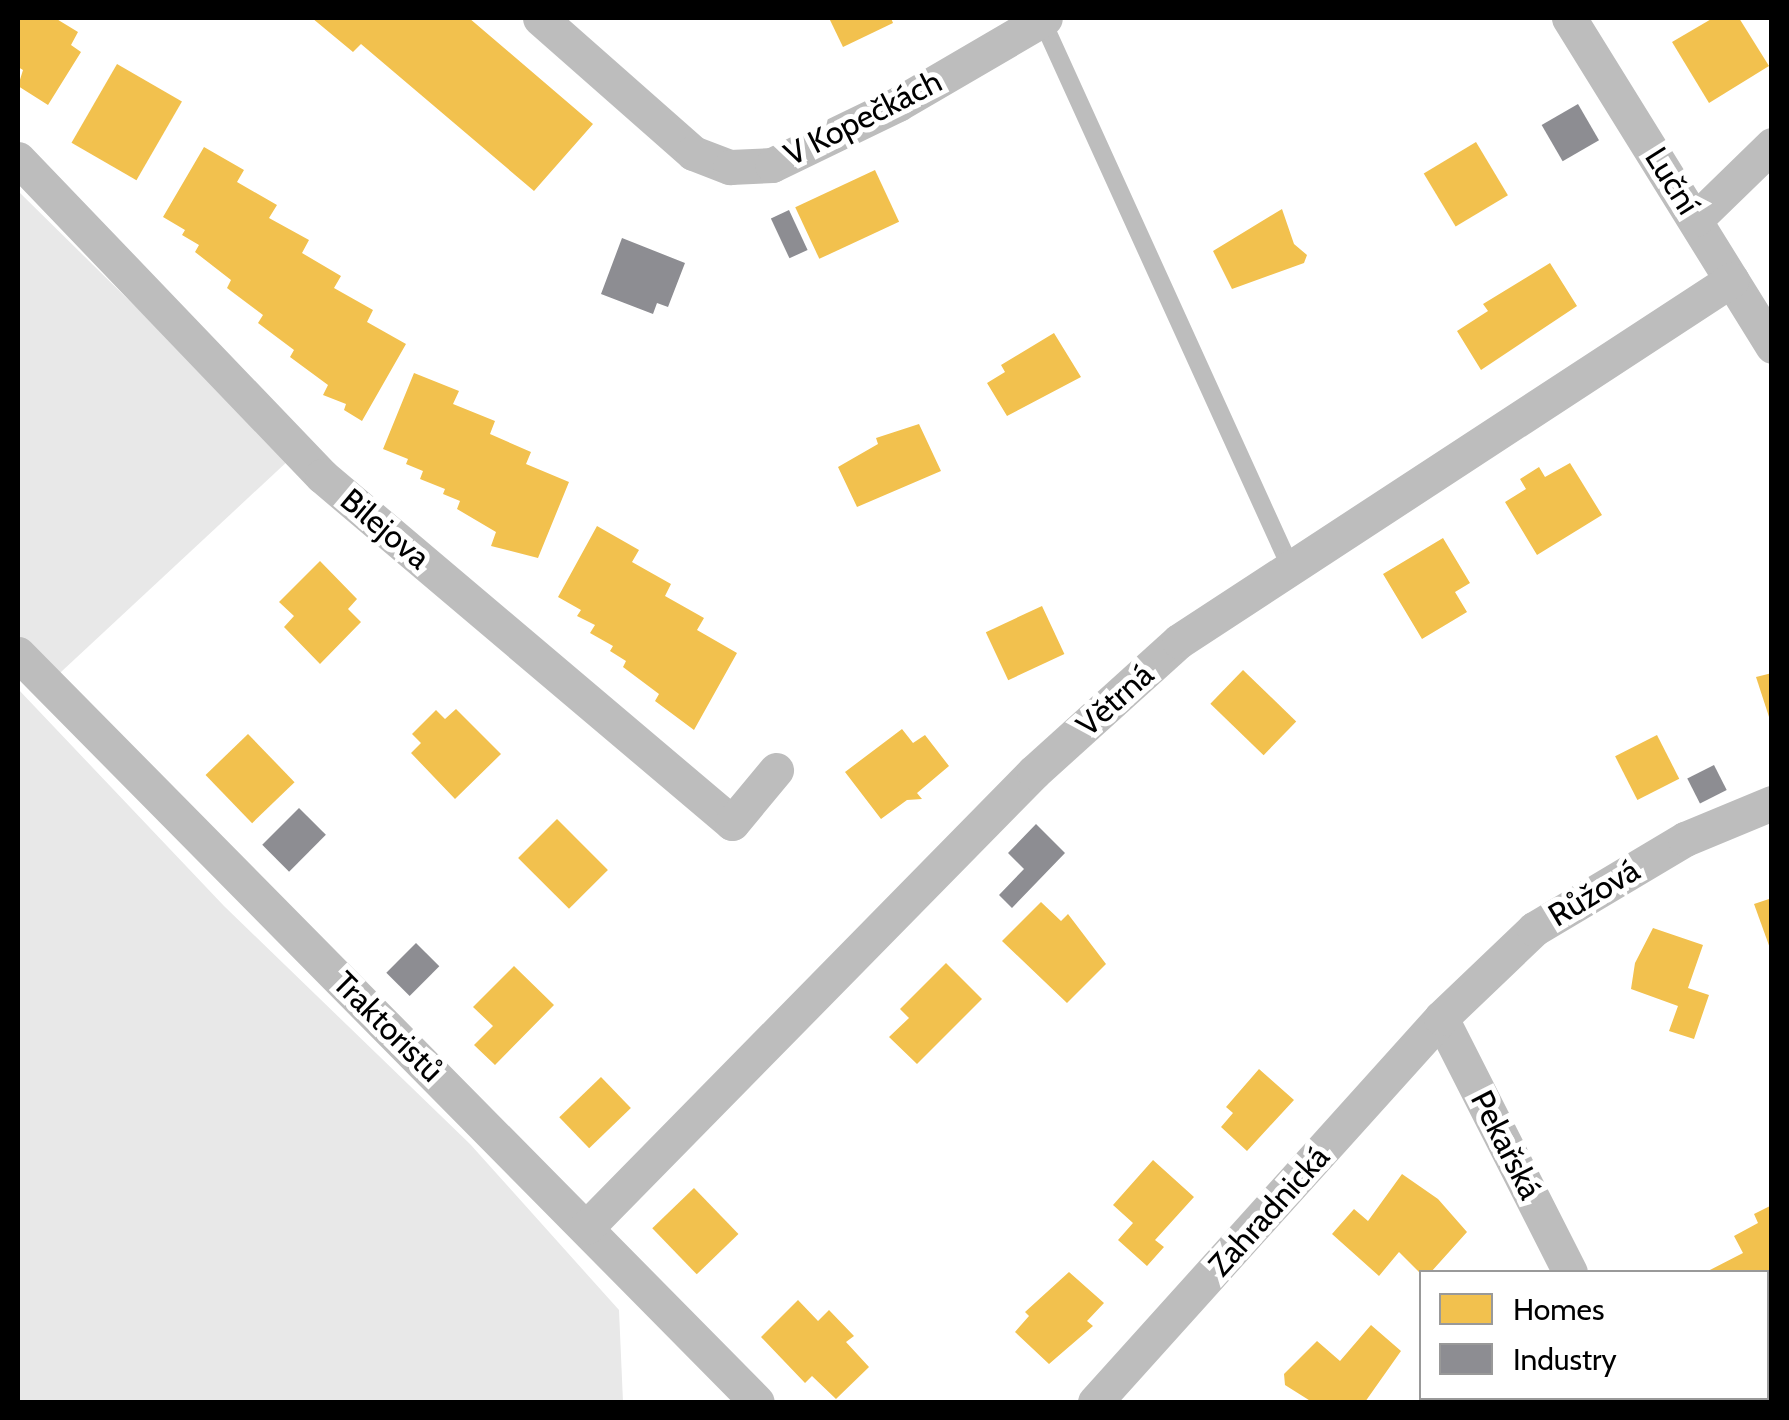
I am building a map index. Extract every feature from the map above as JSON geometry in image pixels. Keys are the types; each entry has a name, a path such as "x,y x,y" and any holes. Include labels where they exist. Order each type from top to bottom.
{"street":[{"name":"V Kopečkách","path":"540,18 693,153 730,167 772,165 898,104 1043,19"},
{"name":"Luční","path":"1569,18 1772,346"},
{"path":"1696,219 1772,145"},
{"name":"Bilejova","path":"18,159 322,476 732,822 776,770"},
{"name":"Větrná","path":"587,1227 1034,772 1179,642 1289,564 1731,280"},
{"name":"Traktoristů","path":"18,654 756,1402"},
{"name":"Růžová","path":"1441,1018 1534,929 1685,839 1772,802"},
{"name":"Pekařská","path":"1441,1018 1569,1270"},
{"name":"Zahradnická","path":"1095,1402 1441,1018"}],"lane":[{"path":"1043,19 1289,564"}],"shaded area":[{"path":"18,191 290,459 47,685 18,655"},
{"path":"18,689 224,906 470,1144 619,1310 623,1402 18,1402"}],"building: Homes":[{"path":"18,18 55,18 78,32 71,45 81,52 48,105 18,86 23,70 18,67"},
{"path":"312,18 469,18 593,124 534,191 361,44 353,52"},
{"path":"829,18 891,18 893,23 843,47"},
{"path":"1713,18 1739,18 1769,66 1709,103 1672,42"},
{"path":"117,64 182,101 136,180 72,143"},
{"path":"1476,142 1508,195 1456,227 1424,173"},
{"path":"204,147 244,170 237,182 277,205 269,218 309,240 302,253 341,276 334,288 373,310 367,322 406,344 362,421 344,410 346,404 323,395 328,385 290,357 294,350 258,323 263,315 227,288 231,280 195,252 199,245 182,235 185,230 163,217"},
{"path":"875,170 899,222 819,259 795,207"},
{"path":"1282,209 1294,244 1307,255 1304,263 1232,289 1213,251"},
{"path":"1550,263 1577,306 1481,370 1457,331 1488,311 1483,304"},
{"path":"1054,333 1081,377 1007,416 987,383 1005,372 1001,365"},
{"path":"414,373 459,391 453,404 495,421 490,434 531,452 526,464 569,482 538,558 491,546 496,532 457,509 460,501 443,494 445,489 420,479 423,471 406,464 408,459 383,449"},
{"path":"919,424 941,471 857,507 838,467 878,444 876,438"},
{"path":"1570,463 1602,515 1537,555 1505,502 1526,489 1520,479 1539,467 1545,477"},
{"path":"597,526 639,550 632,562 671,584 665,596 704,618 697,630 737,653 694,730 655,701 659,694 623,667 626,661 610,651 613,646 590,633 595,625 577,616 581,610 558,597"},
{"path":"1443,538 1470,583 1455,592 1467,612 1422,639 1383,574"},
{"path":"320,561 357,599 348,609 361,622 320,664 284,627 294,616 279,602"},
{"path":"1042,606 1064,654 1008,680 986,632"},
{"path":"1243,670 1296,721 1264,755 1210,704"},
{"path":"1772,673 1772,723 1771,723 1756,677"},
{"path":"456,709 501,754 455,799 411,753 421,743 412,734 436,710 445,719"},
{"path":"902,729 913,743 925,735 949,766 917,793 922,799 907,800 881,819 845,772"},
{"path":"248,734 295,782 252,823 206,775"},
{"path":"1657,735 1679,779 1637,800 1615,756"},
{"path":"557,819 608,870 569,909 518,858"},
{"path":"1772,898 1772,951 1771,951 1754,904"},
{"path":"1041,902 1061,921 1068,914 1106,964 1067,1003 1002,941"},
{"path":"1653,928 1703,945 1688,988 1709,995 1694,1039 1669,1031 1678,1006 1631,989 1635,963"},
{"path":"946,963 982,999 917,1064 889,1037 909,1018 900,1009"},
{"path":"514,966 554,1005 495,1065 474,1045 493,1026 473,1007"},
{"path":"1259,1069 1294,1100 1247,1151 1221,1127 1233,1113 1226,1107"},
{"path":"601,1077 631,1108 589,1148 559,1117"},
{"path":"1153,1160 1194,1197 1155,1240 1164,1247 1147,1266 1118,1240 1133,1223 1113,1205"},
{"path":"1402,1174 1438,1199 1467,1232 1433,1270 1419,1272 1399,1252 1379,1276 1332,1234 1354,1209 1368,1221"},
{"path":"694,1188 738,1234 697,1274 652,1228"},
{"path":"1772,1205 1772,1275 1769,1270 1710,1270 1743,1253 1734,1236 1758,1223 1754,1214"},
{"path":"1069,1272 1104,1303 1087,1321 1093,1326 1049,1364 1015,1332 1029,1316 1025,1312"},
{"path":"798,1300 818,1321 829,1310 854,1336 846,1342 869,1367 836,1399 812,1376 805,1383 761,1337"},
{"path":"1371,1325 1401,1351 1365,1402 1312,1402 1285,1385 1284,1374 1317,1341 1340,1361"}],"building: Industry":[{"path":"1578,104 1599,140 1563,161 1542,125"},
{"path":"789,210 808,250 789,258 771,218"},
{"path":"622,238 685,263 668,307 657,303 653,314 601,294"},
{"path":"1714,765 1727,790 1700,804 1687,779"},
{"path":"299,808 326,835 289,872 262,845"},
{"path":"1036,824 1065,853 1012,908 999,895 1024,869 1008,853"},
{"path":"416,943 439,966 410,996 386,973"}]}
